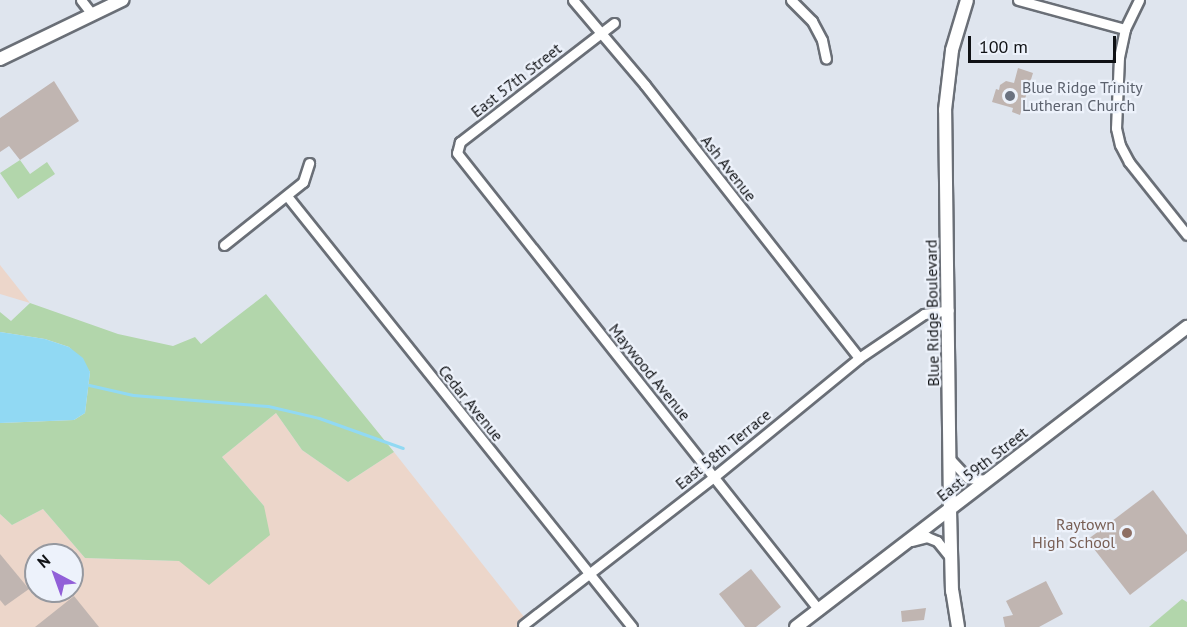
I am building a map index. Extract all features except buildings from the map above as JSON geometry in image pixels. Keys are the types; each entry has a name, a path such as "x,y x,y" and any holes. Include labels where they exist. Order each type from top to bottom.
{"street":[{"path":"81,0 92,14"},
{"path":"0,59 122,0"},
{"name":"Ash Avenue","path":"573,0 645,85 859,358"},
{"path":"790,0 812,21 822,39 826,59"},
{"name":"Blue Ridge Boulevard","path":"958,627 952,591 951,559 945,110 952,50 968,0"},
{"path":"1018,0 1125,29"},
{"path":"1139,0 1125,29 1116,96 1116,128 1120,145 1129,162 1187,235"},
{"name":"East 57th Street","path":"457,153 460,142 614,23"},
{"name":"Maywood Avenue","path":"457,153 819,610"},
{"path":"224,245 303,182 309,163"},
{"name":"Cedar Avenue","path":"287,196 632,627"},
{"name":"East 58th Terrace","path":"523,625 715,476 859,358 924,314 949,310"},
{"name":"East 59th Street","path":"796,627 1187,327"},
{"path":"950,459 968,478 978,481 989,479"},
{"path":"907,543 927,537 937,541 951,559"}],"shaded area":[{"path":"0,265 30,303 0,294"},
{"path":"276,413 302,450 348,482 394,452 532,627 0,627 0,514 12,525 43,509 72,543 24,543 24,603 84,603 84,557 179,561 264,506 222,457"}],"green space":[{"path":"20,160 30,174 47,162 55,174 18,199 0,173"},
{"path":"266,294 394,452 348,482 302,450 276,413 222,457 264,506 270,535 209,585 179,561 85,558 84,543 72,543 43,509 12,525 0,514 0,423 74,420 85,413 90,372 69,347 45,339 0,332 0,312 11,321 30,303 118,334 173,346 195,337 201,344"},
{"path":"1182,599 1187,602 1187,627 1149,627"}],"water":[{"path":"0,332 45,339 69,347 83,358 90,372 85,413 74,420 0,423"}],"waterway":[{"path":"89,385 133,395 268,406 319,418 403,448"}],"place":[{"name":"Blue Ridge Trinity Lutheran Church","path":"1010,96"},
{"name":"Raytown High School","path":"1127,533"}]}
